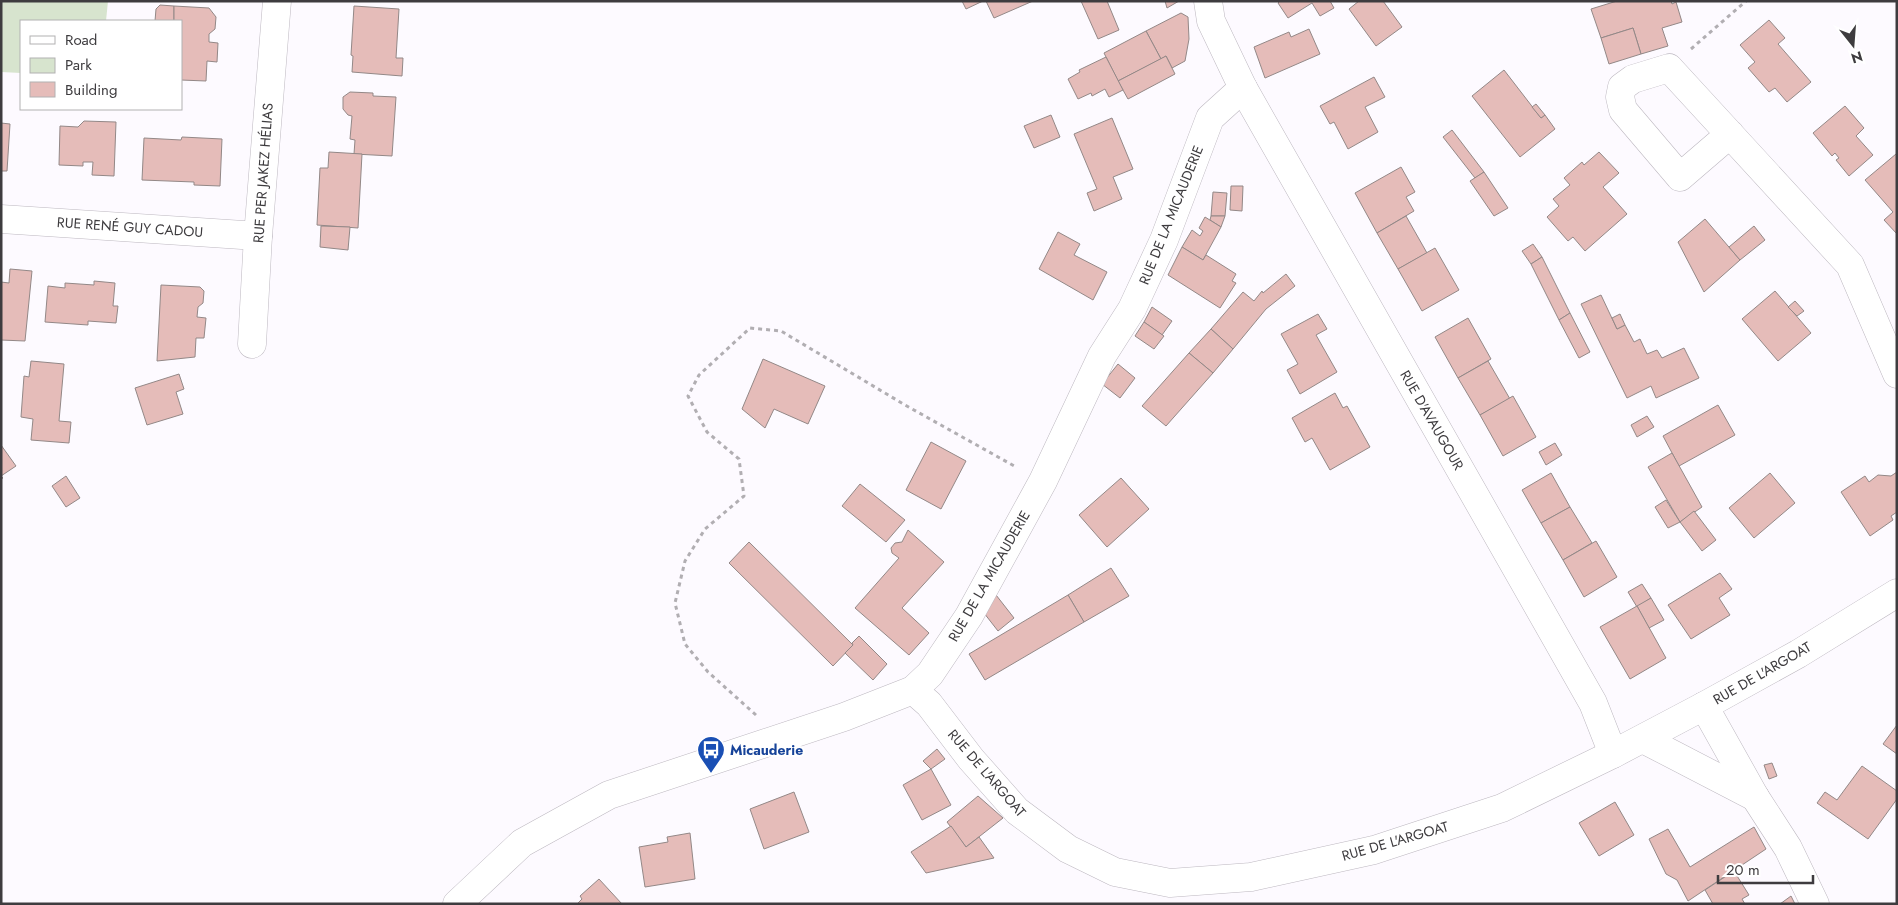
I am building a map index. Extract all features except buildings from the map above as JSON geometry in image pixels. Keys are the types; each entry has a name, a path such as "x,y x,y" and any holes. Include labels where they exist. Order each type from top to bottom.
{"street":[{"name":"RUE PER JAKEZ HÉLIAS","path":"252,344 258,236 277,1"},
{"path":"1208,1 1211,21 1243,88"},
{"path":"1730,134 1680,177 1623,110 1620,97 1622,87 1633,79 1670,68 1850,265 1897,374"},
{"name":"RUE DE LA MICAUDERIE","path":"457,904 522,843 609,795 844,717 913,690 930,674 969,616 1043,481 1102,356 1132,309 1164,240 1210,118 1243,88"},
{"name":"RUE D'AVAUGOUR","path":"1243,88 1593,703 1613,754"},
{"name":"RUE RENÉ GUY CADOU","path":"1,218 258,236"},
{"name":"RUE DE L'ARGOAT","path":"913,690 929,704 971,759 1017,812 1068,849 1115,872 1170,883 1251,877 1374,850 1502,808 1643,739 1704,706 1798,654 1897,593"},
{"path":"1704,706 1755,797 1788,848 1815,904"},
{"path":"1643,739 1755,797"}],"path":[{"path":"1670,68 1746,1"},
{"path":"773,741 765,722 708,672 685,644 675,603 685,561 705,529 744,496 739,459 707,432 688,396 699,375 750,328 781,330 905,405 1043,481"}],"green space":[{"path":"1,1 108,1 106,20 20,20 20,73 1,72"}],"place":[{"name":"Micauderie","path":"711,774"}]}
